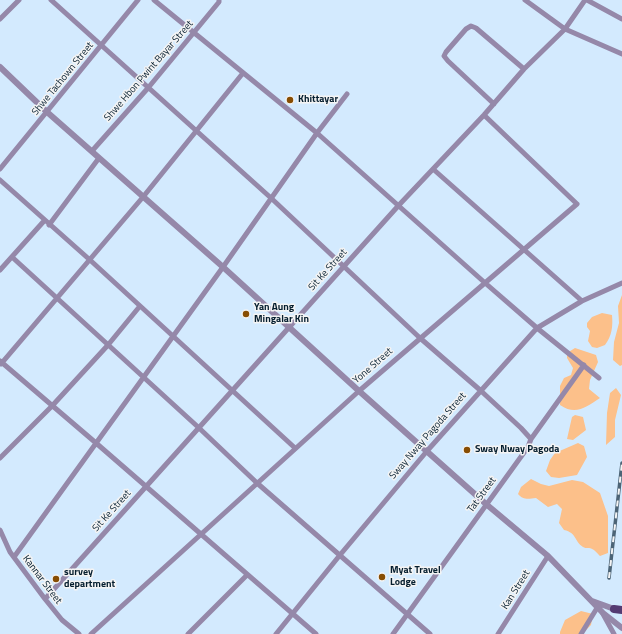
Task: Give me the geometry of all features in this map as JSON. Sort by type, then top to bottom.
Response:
[{"type":"street","points":[[0,20],[19,0]]},
{"type":"street","points":[[51,0],[271,198],[420,338],[480,390],[531,439]]},
{"type":"street","name":"Shwe Tachown Street","points":[[0,169],[102,46],[138,0]]},
{"type":"street","points":[[154,0],[317,133],[484,282],[537,328],[599,378]]},
{"type":"street","points":[[525,0],[565,29],[622,54]]},
{"type":"street","points":[[586,0],[622,19]]},
{"type":"street","name":"Sit Ke Street","points":[[45,599],[399,205],[484,115],[524,69],[565,29],[586,0]]},
{"type":"street","name":"Shwe Hbon Pwint Bayar Street","points":[[92,151],[148,88],[219,1]]},
{"type":"street","points":[[494,104],[448,62],[444,56],[446,52],[471,26],[476,28],[524,69]]},
{"type":"street","points":[[0,67],[47,112],[223,267],[359,391],[486,504],[548,556],[603,613],[622,628]]},
{"type":"street","points":[[243,73],[197,132],[143,197],[1,363],[146,486],[246,575],[316,634]]},
{"type":"street","points":[[14,557],[173,337],[317,133],[347,94]]},
{"type":"street","name":"Yone Street","points":[[91,634],[359,391],[484,282],[577,204],[484,115]]},
{"type":"street","points":[[49,225],[99,158]]},
{"type":"street","points":[[433,169],[582,301]]},
{"type":"street","points":[[0,180],[44,221],[90,260],[295,448]]},
{"type":"street","points":[[0,270],[44,221]]},
{"type":"street","points":[[12,257],[144,377],[257,483],[430,634]]},
{"type":"street","name":"Sway Nway Pagoda Street","points":[[276,634],[340,554],[427,451],[537,328],[582,301],[622,283]]},
{"type":"street","points":[[0,458],[52,406],[108,345],[140,306]]},
{"type":"street","name":"Tat Street","points":[[393,634],[528,447],[531,439],[584,365]]},
{"type":"street","name":"Kannar Street","points":[[0,530],[10,552],[45,599],[62,620],[80,634]]},
{"type":"street","name":"Kan Street","points":[[498,634],[548,556]]},
{"type":"street","points":[[188,634],[246,575]]},
{"type":"street","points":[[590,600],[619,610]]},
{"type":"street","points":[[581,634],[598,608]]},
{"type":"street","points":[[603,613],[614,634]]},
{"type":"shaded area","points":[[622,295],[622,365],[620,366],[613,360],[614,342],[619,323],[618,306]]},
{"type":"shaded area","points":[[602,313],[612,315],[611,334],[605,345],[597,348],[592,347],[588,341],[590,331],[587,327],[587,323],[592,317]]},
{"type":"shaded area","points":[[575,348],[596,355],[598,362],[590,380],[589,389],[600,398],[581,409],[571,410],[560,405],[560,386],[564,378],[571,375],[573,368],[567,358],[567,353]]},
{"type":"shaded area","points":[[616,388],[621,395],[615,420],[615,437],[606,445],[607,413],[610,393]]},
{"type":"shaded area","points":[[575,415],[583,417],[586,430],[573,440],[567,439],[572,417]]},
{"type":"shaded area","points":[[578,443],[584,446],[587,457],[577,475],[559,478],[551,477],[546,471],[550,460],[555,453]]},
{"type":"shaded area","points":[[531,479],[549,486],[572,480],[583,482],[600,493],[608,516],[608,553],[600,556],[591,548],[585,548],[580,545],[571,533],[564,530],[559,523],[562,509],[557,504],[548,507],[536,498],[526,499],[520,496],[518,494],[521,487]]},
{"type":"shaded area","points":[[581,611],[593,614],[591,625],[582,634],[560,634],[565,620]]},
{"type":"railway","points":[[609,578],[622,463]]},
{"type":"place","name":"Khittayar","points":[[290,100]]},
{"type":"place","name":"Yan Aung Mingalar Kin","points":[[246,314]]},
{"type":"place","name":"Sway Nway Pagoda","points":[[467,450]]},
{"type":"place","name":"Myat Travel Lodge","points":[[382,577]]},
{"type":"place","name":"survey department","points":[[56,579]]}]
